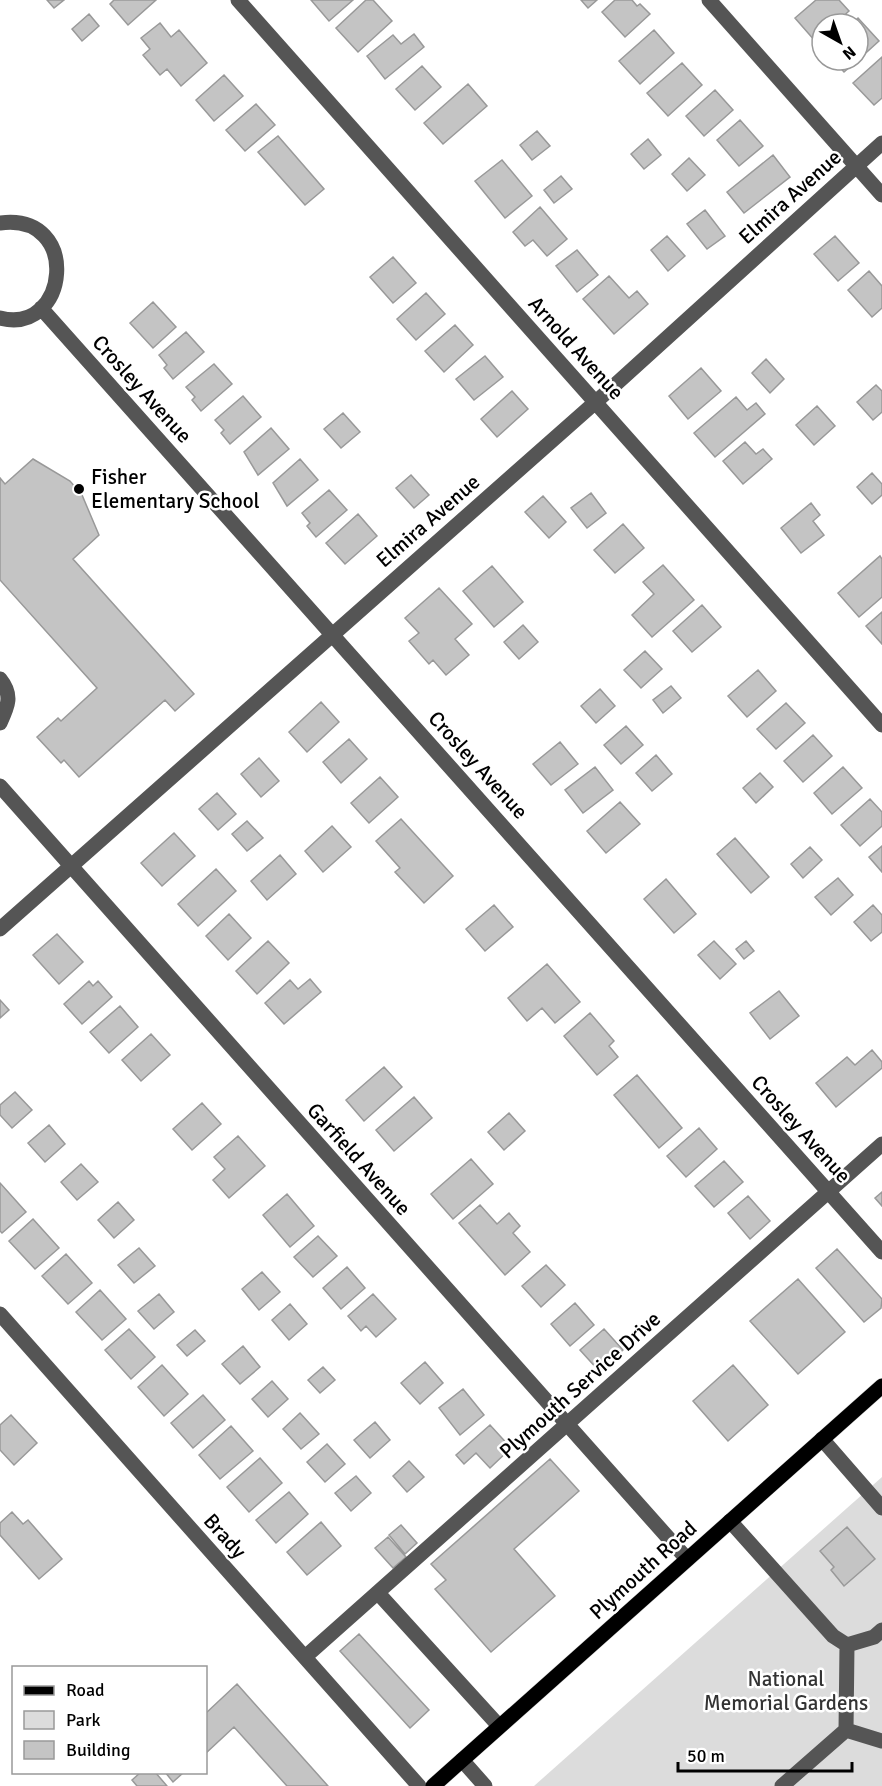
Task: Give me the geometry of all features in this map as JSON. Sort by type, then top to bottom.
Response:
[{"type":"main road","name":"Plymouth Road","points":[[433,1786],[882,1386]]},
{"type":"street","name":"Arnold Avenue","points":[[238,0],[882,725]]},
{"type":"street","points":[[709,0],[882,195]]},
{"type":"street","name":"Elmira Avenue","points":[[0,929],[332,633],[596,402],[882,143]]},
{"type":"street","points":[[0,223],[11,222],[27,225],[42,234],[52,247],[58,262],[58,279],[52,295],[41,308],[22,318],[0,318]]},
{"type":"street","name":"Crosley Avenue","points":[[41,308],[882,1252]]},
{"type":"street","points":[[0,679],[9,692],[9,704],[0,723]]},
{"type":"street","name":"Garfield Avenue","points":[[0,786],[687,1559]]},
{"type":"street","name":"Plymouth Service Drive","points":[[305,1657],[882,1144]]},
{"type":"street","name":"Brady","points":[[0,1314],[419,1786]]},
{"type":"street","points":[[822,1439],[882,1507]]},
{"type":"street","points":[[730,1521],[833,1636],[847,1645]]},
{"type":"street","points":[[378,1593],[499,1726]]},
{"type":"street","points":[[847,1645],[874,1636],[882,1630]]},
{"type":"street","points":[[782,1786],[846,1731],[847,1645]]},
{"type":"street","points":[[846,1731],[882,1741]]},
{"type":"street","points":[[462,1760],[485,1786]]},
{"type":"green space","name":"National Memorial Gardens","points":[[882,1477],[882,1786],[534,1786]]},
{"type":"building","points":[[47,0],[64,0],[54,8]]},
{"type":"building","points":[[114,0],[156,0],[128,25],[110,4]]},
{"type":"building","points":[[311,0],[353,0],[329,21]]},
{"type":"building","points":[[366,0],[373,0],[392,21],[358,52],[336,28]]},
{"type":"building","points":[[581,0],[597,0],[588,8]]},
{"type":"building","points":[[615,0],[632,0],[650,14],[625,37],[602,12]]},
{"type":"building","points":[[816,0],[839,0],[849,11],[810,12],[810,35],[795,18]]},
{"type":"building","points":[[89,14],[99,26],[82,41],[72,29]]},
{"type":"building","points":[[160,23],[171,37],[179,30],[207,63],[181,86],[167,69],[160,75],[143,55],[150,49],[141,38]]},
{"type":"building","points":[[654,30],[674,53],[640,84],[619,61]]},
{"type":"building","points":[[870,31],[879,41],[870,49]]},
{"type":"building","points":[[414,34],[424,47],[385,79],[367,56],[393,35],[401,44]]},
{"type":"building","points":[[882,57],[882,98],[874,105],[853,83],[865,72],[870,72],[870,68]]},
{"type":"building","points":[[682,63],[702,85],[668,116],[647,93]]},
{"type":"building","points":[[422,66],[441,87],[415,110],[396,89]]},
{"type":"building","points":[[224,75],[243,96],[214,121],[196,100]]},
{"type":"building","points":[[468,84],[487,106],[443,144],[424,123]]},
{"type":"building","points":[[715,90],[733,110],[704,136],[686,116]]},
{"type":"building","points":[[256,104],[275,125],[245,151],[226,130]]},
{"type":"building","points":[[740,120],[763,146],[739,166],[717,140]]},
{"type":"building","points":[[537,131],[550,146],[532,160],[520,145]]},
{"type":"building","points":[[278,136],[324,189],[305,205],[258,152]]},
{"type":"building","points":[[648,139],[661,155],[644,169],[631,154]]},
{"type":"building","points":[[773,155],[790,177],[744,213],[727,192]]},
{"type":"building","points":[[689,158],[705,175],[687,191],[672,174]]},
{"type":"building","points":[[502,160],[532,196],[505,218],[475,181]]},
{"type":"building","points":[[561,176],[572,189],[554,203],[544,190]]},
{"type":"building","points":[[540,207],[567,239],[547,256],[533,240],[525,246],[513,232]]},
{"type":"building","points":[[705,210],[725,236],[707,249],[687,224]]},
{"type":"building","points":[[667,236],[685,256],[668,271],[651,250]]},
{"type":"building","points":[[835,236],[859,263],[838,281],[814,254]]},
{"type":"building","points":[[577,250],[598,275],[577,292],[556,266]]},
{"type":"building","points":[[393,257],[416,283],[393,303],[370,277]]},
{"type":"building","points":[[869,271],[882,286],[882,308],[872,317],[848,290]]},
{"type":"building","points":[[609,276],[629,298],[637,291],[648,304],[614,334],[583,299]]},
{"type":"building","points":[[426,293],[445,314],[416,340],[397,319]]},
{"type":"building","points":[[153,302],[176,327],[153,348],[130,323]]},
{"type":"building","points":[[455,325],[473,345],[444,372],[425,351]]},
{"type":"building","points":[[186,332],[204,352],[173,379],[164,368],[167,365],[159,355]]},
{"type":"building","points":[[485,356],[503,377],[474,400],[456,379]]},
{"type":"building","points":[[766,359],[784,379],[770,393],[752,373]]},
{"type":"building","points":[[214,364],[232,384],[201,411],[192,400],[195,397],[186,387]]},
{"type":"building","points":[[701,368],[721,391],[688,419],[669,396]]},
{"type":"building","points":[[876,385],[882,391],[882,412],[873,420],[857,402]]},
{"type":"building","points":[[512,391],[528,409],[497,437],[481,419]]},
{"type":"building","points":[[243,396],[261,417],[230,444],[221,433],[224,430],[215,420]]},
{"type":"building","points":[[736,397],[747,410],[756,403],[765,414],[715,457],[694,433]]},
{"type":"building","points":[[817,406],[835,426],[814,445],[796,425]]},
{"type":"building","points":[[343,413],[360,432],[341,448],[324,429]]},
{"type":"building","points":[[271,428],[289,449],[258,475],[244,452]]},
{"type":"building","points":[[745,442],[756,454],[763,449],[772,459],[743,484],[723,461]]},
{"type":"building","points":[[33,459],[70,481],[82,495],[99,535],[73,559],[194,694],[175,711],[165,700],[79,777],[64,760],[61,763],[37,737],[58,718],[61,721],[97,688],[0,580],[0,478],[5,484]]},
{"type":"building","points":[[300,459],[318,480],[287,506],[273,483]]},
{"type":"building","points":[[872,473],[882,484],[882,495],[872,504],[857,487]]},
{"type":"building","points":[[411,475],[429,495],[414,508],[396,488]]},
{"type":"building","points":[[329,490],[347,510],[316,537],[307,526],[310,523],[302,513]]},
{"type":"building","points":[[591,493],[606,513],[587,528],[571,508]]},
{"type":"building","points":[[543,496],[566,522],[549,538],[525,512]]},
{"type":"building","points":[[811,503],[820,515],[813,521],[824,535],[801,553],[781,528]]},
{"type":"building","points":[[358,514],[377,536],[345,564],[326,543]]},
{"type":"building","points":[[623,524],[644,548],[615,573],[594,550]]},
{"type":"building","points":[[880,556],[882,559],[882,597],[859,617],[838,593]]},
{"type":"building","points":[[663,565],[694,600],[652,637],[632,615],[654,594],[643,582]]},
{"type":"building","points":[[492,566],[523,602],[494,627],[463,591]]},
{"type":"building","points":[[439,588],[472,624],[455,639],[469,655],[446,675],[433,660],[429,664],[409,641],[419,633],[405,618]]},
{"type":"building","points":[[702,605],[721,627],[692,652],[673,631]]},
{"type":"building","points":[[882,612],[882,644],[866,626]]},
{"type":"building","points":[[523,625],[538,642],[519,659],[504,642]]},
{"type":"building","points":[[645,651],[662,669],[641,688],[624,670]]},
{"type":"building","points":[[758,670],[776,691],[747,717],[728,696]]},
{"type":"building","points":[[671,686],[681,698],[663,713],[653,700]]},
{"type":"building","points":[[600,689],[615,706],[596,723],[581,706]]},
{"type":"building","points":[[321,702],[339,722],[307,752],[289,732]]},
{"type":"building","points":[[786,703],[805,723],[776,749],[757,729]]},
{"type":"building","points":[[626,726],[643,745],[621,764],[604,745]]},
{"type":"building","points":[[813,735],[832,756],[803,782],[784,761]]},
{"type":"building","points":[[349,739],[367,759],[341,783],[323,762]]},
{"type":"building","points":[[560,742],[578,764],[551,785],[533,764]]},
{"type":"building","points":[[656,755],[672,774],[652,791],[636,773]]},
{"type":"building","points":[[259,758],[279,781],[261,797],[241,774]]},
{"type":"building","points":[[595,767],[613,790],[583,813],[565,790]]},
{"type":"building","points":[[843,767],[862,788],[832,814],[814,793]]},
{"type":"building","points":[[760,773],[773,787],[756,803],[743,788]]},
{"type":"building","points":[[380,777],[398,797],[369,823],[351,803]]},
{"type":"building","points":[[217,793],[236,814],[218,830],[199,809]]},
{"type":"building","points":[[870,799],[882,812],[882,826],[860,846],[841,825]]},
{"type":"building","points":[[620,802],[640,824],[606,853],[587,831]]},
{"type":"building","points":[[401,819],[453,876],[424,903],[395,872],[400,868],[376,841]]},
{"type":"building","points":[[247,821],[263,838],[247,851],[232,834]]},
{"type":"building","points":[[332,826],[351,847],[323,872],[305,851]]},
{"type":"building","points":[[174,833],[195,856],[162,886],[141,863]]},
{"type":"building","points":[[735,838],[769,877],[751,893],[717,854]]},
{"type":"building","points":[[882,846],[882,872],[869,857]]},
{"type":"building","points":[[810,847],[822,860],[803,878],[791,864]]},
{"type":"building","points":[[280,855],[296,874],[267,900],[251,881]]},
{"type":"building","points":[[216,869],[236,891],[198,926],[178,904]]},
{"type":"building","points":[[838,878],[853,895],[831,915],[815,897]]},
{"type":"building","points":[[666,879],[696,914],[674,933],[644,899]]},
{"type":"building","points":[[494,905],[513,927],[485,951],[466,929]]},
{"type":"building","points":[[873,905],[882,915],[882,932],[871,941],[854,922]]},
{"type":"building","points":[[229,914],[251,938],[228,960],[206,936]]},
{"type":"building","points":[[57,934],[83,962],[59,984],[33,955]]},
{"type":"building","points":[[268,941],[289,963],[257,994],[236,971]]},
{"type":"building","points":[[714,941],[736,964],[720,979],[698,955]]},
{"type":"building","points":[[746,941],[754,951],[744,959],[736,949]]},
{"type":"building","points":[[547,964],[580,1002],[555,1023],[542,1008],[527,1021],[508,998]]},
{"type":"building","points":[[310,979],[321,992],[284,1024],[265,1003],[290,980],[298,989]]},
{"type":"building","points":[[89,981],[93,986],[98,981],[112,997],[82,1024],[64,1004]]},
{"type":"building","points":[[779,991],[799,1016],[770,1039],[750,1013]]},
{"type":"building","points":[[0,1000],[9,1010],[0,1018]]},
{"type":"building","points":[[120,1006],[138,1027],[109,1053],[90,1032]]},
{"type":"building","points":[[590,1013],[614,1041],[609,1046],[618,1057],[597,1075],[564,1036]]},
{"type":"building","points":[[151,1034],[170,1055],[141,1081],[122,1060]]},
{"type":"building","points":[[872,1050],[882,1062],[882,1068],[836,1107],[816,1083],[847,1057],[855,1065]]},
{"type":"building","points":[[384,1067],[402,1087],[364,1121],[346,1100]]},
{"type":"building","points":[[637,1075],[682,1128],[659,1148],[614,1095]]},
{"type":"building","points":[[15,1092],[32,1110],[12,1128],[0,1115],[0,1105]]},
{"type":"building","points":[[414,1097],[432,1118],[394,1151],[376,1130]]},
{"type":"building","points":[[202,1103],[221,1124],[192,1150],[173,1129]]},
{"type":"building","points":[[509,1113],[525,1131],[504,1150],[488,1132]]},
{"type":"building","points":[[49,1125],[65,1144],[45,1162],[28,1143]]},
{"type":"building","points":[[699,1128],[717,1149],[686,1177],[667,1156]]},
{"type":"building","points":[[238,1136],[265,1166],[229,1198],[213,1180],[225,1169],[214,1157]]},
{"type":"building","points":[[471,1159],[493,1184],[453,1219],[431,1194]]},
{"type":"building","points":[[724,1161],[743,1182],[714,1207],[695,1186]]},
{"type":"building","points":[[81,1164],[98,1182],[77,1200],[61,1182]]},
{"type":"building","points":[[0,1183],[26,1212],[2,1233],[0,1231]]},
{"type":"building","points":[[882,1192],[882,1206],[875,1198]]},
{"type":"building","points":[[287,1194],[314,1226],[290,1247],[263,1215]]},
{"type":"building","points":[[748,1196],[770,1221],[750,1239],[728,1213]]},
{"type":"building","points":[[118,1202],[134,1220],[114,1238],[98,1220]]},
{"type":"building","points":[[480,1205],[497,1224],[509,1213],[520,1226],[513,1233],[530,1252],[505,1275],[459,1223]]},
{"type":"building","points":[[33,1219],[59,1248],[35,1269],[9,1241]]},
{"type":"building","points":[[318,1236],[337,1256],[313,1277],[294,1257]]},
{"type":"building","points":[[139,1248],[155,1266],[134,1283],[118,1265]]},
{"type":"building","points":[[837,1249],[882,1299],[881,1308],[864,1322],[816,1268]]},
{"type":"building","points":[[66,1254],[92,1283],[68,1304],[42,1276]]},
{"type":"building","points":[[546,1265],[565,1285],[541,1307],[522,1286]]},
{"type":"building","points":[[347,1267],[365,1288],[341,1309],[323,1288]]},
{"type":"building","points":[[262,1272],[280,1292],[259,1310],[242,1289]]},
{"type":"building","points":[[798,1279],[845,1332],[798,1374],[750,1321]]},
{"type":"building","points":[[100,1290],[126,1319],[102,1340],[76,1312]]},
{"type":"building","points":[[159,1294],[174,1312],[154,1329],[138,1311]]},
{"type":"building","points":[[373,1294],[396,1319],[376,1337],[366,1326],[361,1331],[348,1316]]},
{"type":"building","points":[[575,1303],[594,1325],[570,1346],[551,1324]]},
{"type":"building","points":[[290,1304],[307,1324],[289,1340],[272,1320]]},
{"type":"building","points":[[129,1329],[155,1357],[131,1379],[105,1350]]},
{"type":"building","points":[[604,1329],[623,1350],[599,1371],[580,1350]]},
{"type":"building","points":[[195,1330],[205,1341],[187,1356],[177,1345]]},
{"type":"building","points":[[243,1346],[260,1367],[240,1384],[222,1364]]},
{"type":"building","points":[[425,1362],[443,1383],[420,1404],[401,1383]]},
{"type":"building","points":[[162,1365],[188,1394],[164,1416],[138,1387]]},
{"type":"building","points":[[733,1365],[768,1405],[728,1441],[693,1401]]},
{"type":"building","points":[[323,1367],[335,1380],[320,1393],[308,1380]]},
{"type":"building","points":[[272,1381],[288,1399],[268,1417],[252,1399]]},
{"type":"building","points":[[463,1389],[484,1415],[460,1435],[439,1408]]},
{"type":"building","points":[[203,1395],[225,1420],[193,1448],[171,1423]]},
{"type":"building","points":[[300,1413],[319,1434],[301,1449],[283,1429]]},
{"type":"building","points":[[11,1415],[37,1443],[14,1465],[0,1450],[0,1425]]},
{"type":"building","points":[[375,1422],[390,1440],[370,1458],[354,1440]]},
{"type":"building","points":[[490,1425],[511,1448],[490,1468],[476,1453],[464,1464],[456,1455]]},
{"type":"building","points":[[231,1426],[253,1451],[220,1479],[199,1455]]},
{"type":"building","points":[[327,1444],[345,1464],[325,1482],[307,1462]]},
{"type":"building","points":[[260,1458],[282,1483],[249,1512],[227,1487]]},
{"type":"building","points":[[550,1459],[579,1491],[514,1549],[555,1596],[491,1652],[435,1589],[446,1580],[431,1564]]},
{"type":"building","points":[[409,1461],[424,1477],[407,1492],[393,1476]]},
{"type":"building","points":[[356,1476],[371,1493],[351,1511],[335,1493]]},
{"type":"building","points":[[289,1492],[308,1514],[276,1543],[256,1520]]},
{"type":"building","points":[[12,1512],[23,1524],[28,1520],[62,1559],[39,1579],[0,1535],[0,1523]]},
{"type":"building","points":[[321,1522],[341,1546],[307,1575],[287,1552]]},
{"type":"building","points":[[401,1525],[417,1543],[405,1554],[389,1535]]},
{"type":"building","points":[[847,1527],[875,1559],[844,1586],[831,1570],[834,1567],[820,1551]]},
{"type":"building","points":[[388,1537],[406,1557],[393,1568],[375,1548]]},
{"type":"building","points":[[359,1634],[429,1710],[410,1728],[340,1651]]},
{"type":"building","points":[[237,1684],[328,1786],[287,1786],[234,1727],[207,1752],[207,1712]]},
{"type":"building","points":[[139,1774],[157,1774],[167,1786],[137,1786],[132,1780]]},
{"type":"building","points":[[167,1774],[182,1774],[173,1782]]},
{"type":"place","name":"Fisher Elementary School","points":[[79,489]]}]
